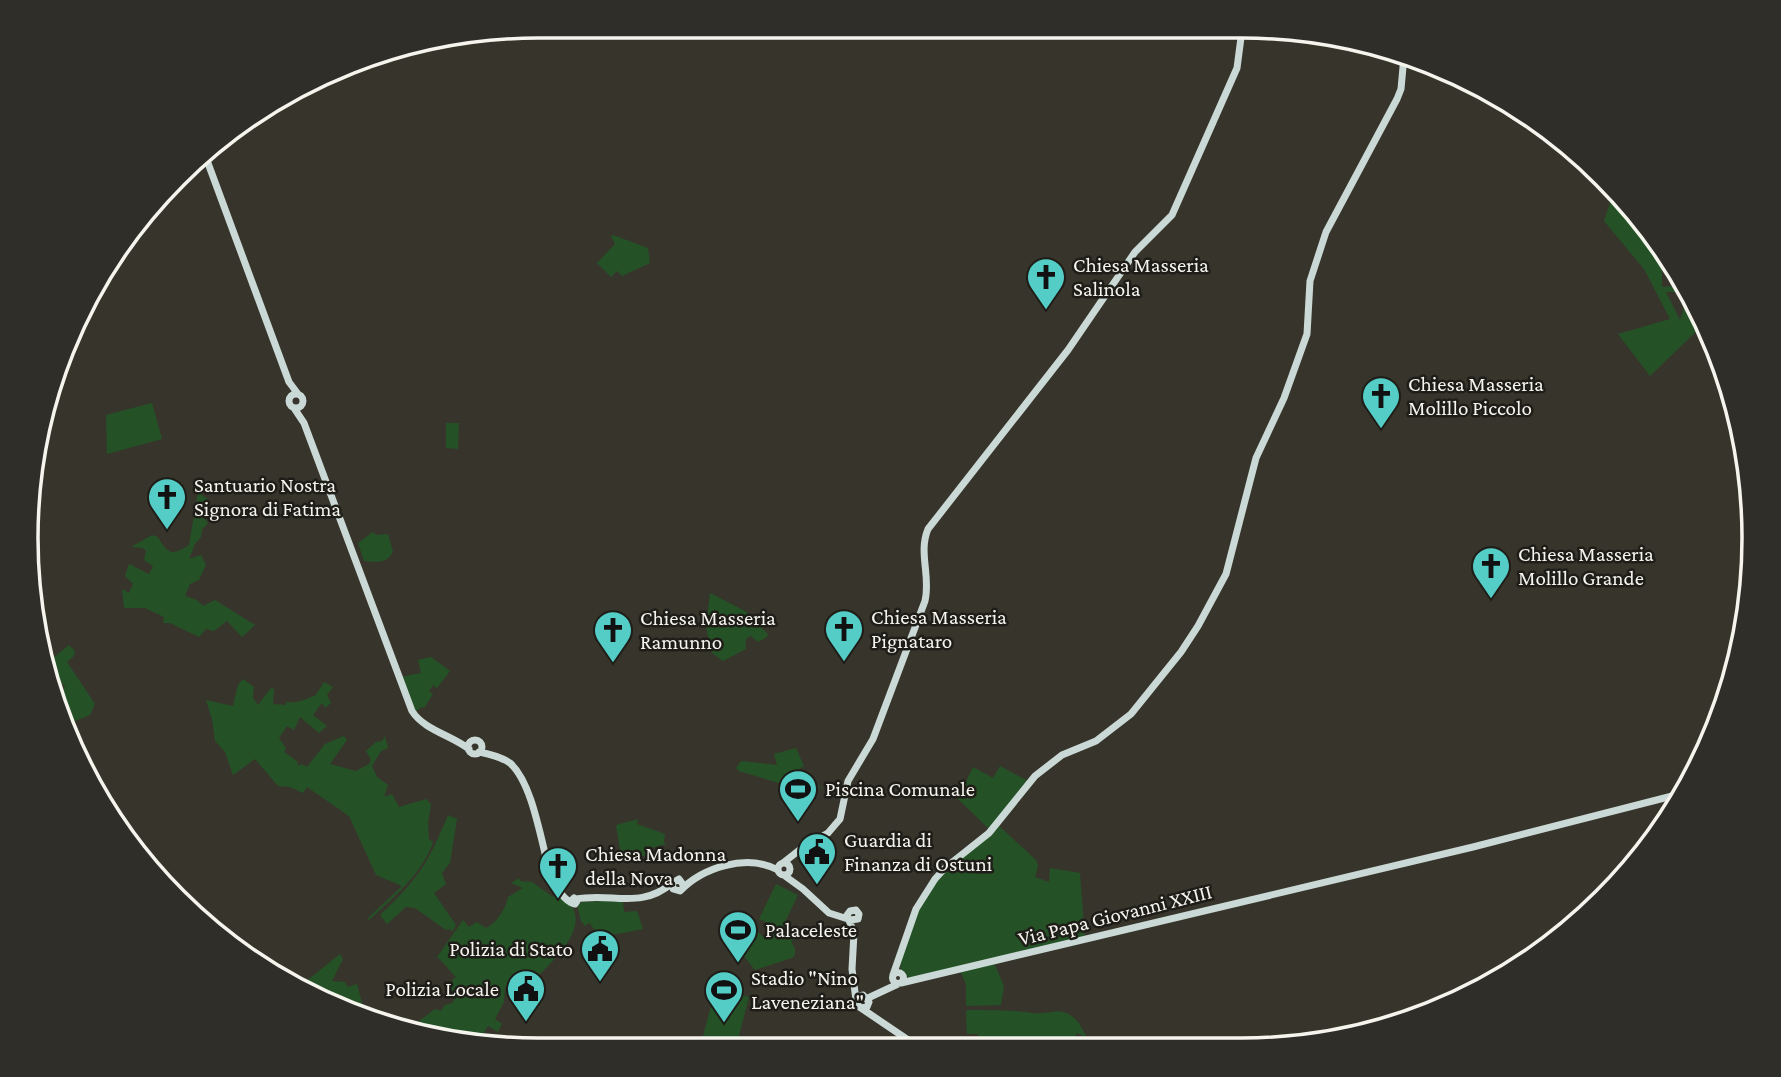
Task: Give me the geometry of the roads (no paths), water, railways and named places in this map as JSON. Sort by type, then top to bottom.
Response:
[{"type":"main road","points":[[784,869],[802,848],[836,826],[842,815],[848,781],[877,731],[925,601],[927,585],[923,549],[928,529],[1083,331],[1135,252],[1172,215],[1237,68],[1241,38]]},
{"type":"main road","points":[[863,1001],[898,978],[899,960],[916,909],[935,879],[989,833],[1035,776],[1062,755],[1096,741],[1131,714],[1181,652],[1212,602],[1226,574],[1259,449],[1279,411],[1307,334],[1310,281],[1322,243],[1341,200],[1397,99],[1401,89],[1403,65]]},
{"type":"main road","points":[[208,164],[289,382],[303,398],[304,423]]},
{"type":"main road","points":[[289,382],[290,404],[304,423],[412,711],[430,727],[469,746],[473,754],[481,750],[503,759],[519,774],[536,816],[550,872],[558,890],[573,901],[638,899],[678,885],[705,871],[730,865],[758,864],[784,869],[831,910],[851,917],[855,966],[863,1001],[870,1016],[906,1038]]},
{"type":"main road","points":[[289,398],[298,394]]},
{"type":"main road","points":[[294,408],[303,403]]},
{"type":"main road","name":"Via Papa Giovanni XXIII","points":[[898,978],[917,979],[1671,796]]},
{"type":"main road","points":[[863,1001],[876,1017],[907,1038]]},
{"type":"place","name":"Chiesa Masseria Salinola","points":[[1046,311]]},
{"type":"place","name":"Chiesa Masseria Molillo Piccolo","points":[[1381,430]]},
{"type":"place","name":"Santuario Nostra Signora di Fatima","points":[[167,531]]},
{"type":"place","name":"Chiesa Masseria Molillo Grande","points":[[1491,600]]},
{"type":"place","name":"Chiesa Masseria Pignataro","points":[[844,663]]},
{"type":"place","name":"Chiesa Masseria Ramunno","points":[[613,664]]},
{"type":"place","name":"Piscina Comunale","points":[[798,823]]},
{"type":"place","name":"Guardia di Finanza di Ostuni","points":[[817,886]]},
{"type":"place","name":"Chiesa Madonna della Nova","points":[[558,900]]},
{"type":"place","name":"Palaceleste","points":[[738,964]]},
{"type":"place","name":"Polizia di Stato","points":[[600,983]]},
{"type":"place","name":"Polizia Locale","points":[[526,1023]]},
{"type":"place","name":"Stadio \"Nino Laveneziana\"","points":[[724,1024]]}]
